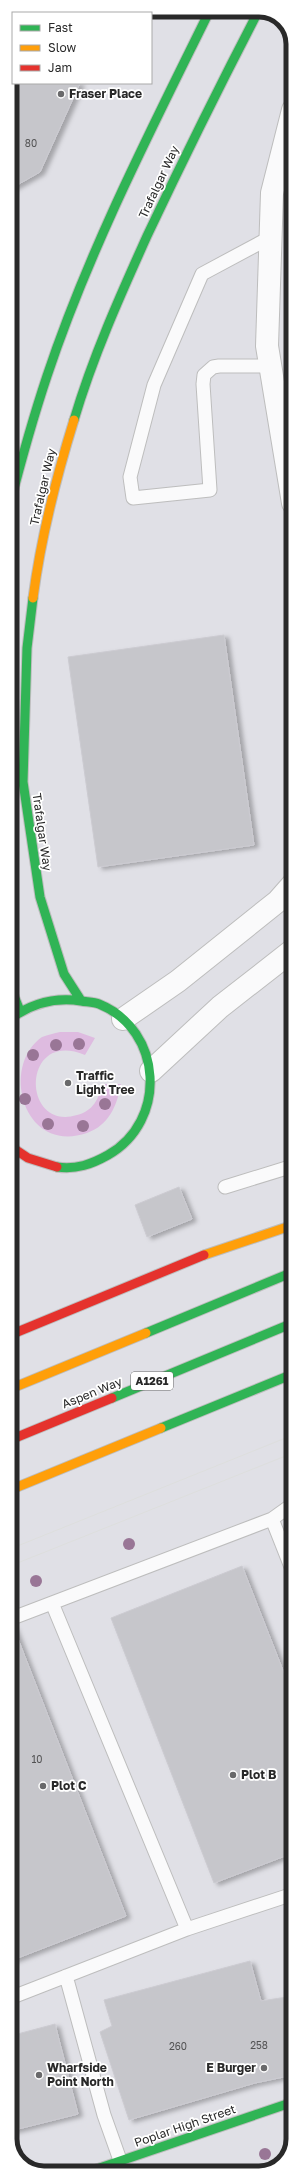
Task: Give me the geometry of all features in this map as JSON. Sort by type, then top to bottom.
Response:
[{"type":"main road","points":[[17,473],[23,447],[72,306],[138,156],[207,17]]},
{"type":"main road","name":"Trafalgar Way","points":[[80,999],[64,974],[40,897],[33,860],[23,782],[27,648],[37,567],[60,465],[87,377],[120,296],[190,144],[255,17]]},
{"type":"main road","points":[[17,1013],[49,1000],[80,999],[103,1006],[124,1019],[142,1042],[151,1070],[152,1092],[147,1112],[141,1125],[124,1147],[106,1159],[86,1166],[64,1168],[43,1165],[22,1156],[17,1152]]},
{"type":"main road","points":[[17,1004],[20,1011]]},
{"type":"main road","points":[[17,1332],[224,1247],[286,1227]]},
{"type":"main road","points":[[17,1386],[286,1275]]},
{"type":"main road","name":"Aspen Way","points":[[17,1437],[286,1326]]},
{"type":"main road","points":[[17,1487],[286,1377]]},
{"type":"main road","name":"Poplar High Street","points":[[104,2166],[286,2104]]},
{"type":"street","points":[[286,138],[272,193],[267,346],[286,449]]},
{"type":"street","points":[[124,1019],[178,981],[278,901],[286,892]]},
{"type":"street","points":[[151,1070],[220,1007],[286,955]]},
{"type":"lane","points":[[271,238],[202,274],[154,385],[130,477],[133,498],[210,490],[203,384],[204,375],[213,367],[219,366],[271,366]]},
{"type":"lane","points":[[225,1187],[286,1168]]},
{"type":"lane","points":[[17,1616],[272,1519],[286,1509]]},
{"type":"lane","points":[[272,1519],[286,1554]]},
{"type":"lane","points":[[52,1603],[187,1929]]},
{"type":"lane","points":[[17,1995],[187,1929],[286,1896]]},
{"type":"lane","points":[[66,1976],[104,2115],[120,2160]]},
{"type":"shaded area","points":[[60,1032],[78,1032],[95,1038],[85,1055],[64,1051],[49,1055],[40,1067],[36,1081],[38,1096],[46,1109],[59,1116],[77,1115],[83,1113],[94,1104],[99,1095],[102,1084],[121,1084],[117,1100],[111,1114],[95,1130],[87,1133],[65,1136],[47,1131],[34,1120],[25,1104],[21,1086],[22,1067],[29,1050],[42,1037]]},
{"type":"building","name":"Fraser Place","points":[[17,84],[80,84],[40,172],[17,185]]},
{"type":"building","points":[[224,635],[254,845],[98,867],[68,657]]},
{"type":"building","points":[[179,1187],[192,1219],[147,1237],[135,1205]]},
{"type":"building","name":"Plot B","points":[[242,1566],[286,1678],[286,1856],[214,1883],[111,1618]]},
{"type":"building","name":"Plot C","points":[[17,1636],[126,1916],[17,1958]]},
{"type":"building","points":[[250,1961],[261,2001],[286,1997],[286,2076],[255,2083],[129,2120],[100,2032],[112,2026],[104,2000]]},
{"type":"building","name":"Wharfside Point North","points":[[55,2024],[78,2114],[17,2129],[17,2034]]},
{"type":"tram line","points":[[17,1546],[286,1438]]},
{"type":"tram line","points":[[17,1563],[286,1456]]},
{"type":"traffic: fast","points":[[17,478],[47,376],[101,236],[207,17]]},
{"type":"traffic: fast","points":[[74,420],[98,349],[147,236],[255,17]]},
{"type":"traffic: fast","points":[[33,598],[27,648],[23,782],[40,897],[64,974],[80,999]]},
{"type":"traffic: fast","points":[[17,1014],[44,1002],[71,1000],[97,1003],[120,1017],[136,1034],[146,1054],[150,1076],[148,1099],[141,1121],[127,1140],[108,1155],[90,1164],[71,1168],[57,1167]]},
{"type":"traffic: fast","points":[[17,1004],[20,1011]]},
{"type":"traffic: fast","points":[[146,1333],[286,1275]]},
{"type":"traffic: fast","points":[[112,1398],[286,1326]]},
{"type":"traffic: fast","points":[[161,1428],[286,1377]]},
{"type":"traffic: fast","points":[[106,2166],[286,2104]]},
{"type":"traffic: slow","points":[[33,598],[40,553],[50,508],[74,420]]},
{"type":"traffic: slow","points":[[204,1255],[286,1227]]},
{"type":"traffic: slow","points":[[17,1386],[146,1333]]},
{"type":"traffic: slow","points":[[17,1487],[161,1428]]},
{"type":"traffic: jam","points":[[17,1151],[28,1158],[57,1167]]},
{"type":"traffic: jam","points":[[17,1332],[204,1255]]},
{"type":"traffic: jam","points":[[17,1437],[112,1398]]},
{"type":"place","name":"Fraser Place","points":[[61,94]]},
{"type":"place","name":"Traffic Light Tree","points":[[68,1083]]},
{"type":"place","name":"Plot B","points":[[233,1775]]},
{"type":"place","name":"Plot C","points":[[43,1786]]},
{"type":"place","name":"E Burger","points":[[264,2068]]},
{"type":"place","name":"Wharfside Point North","points":[[39,2075]]}]
